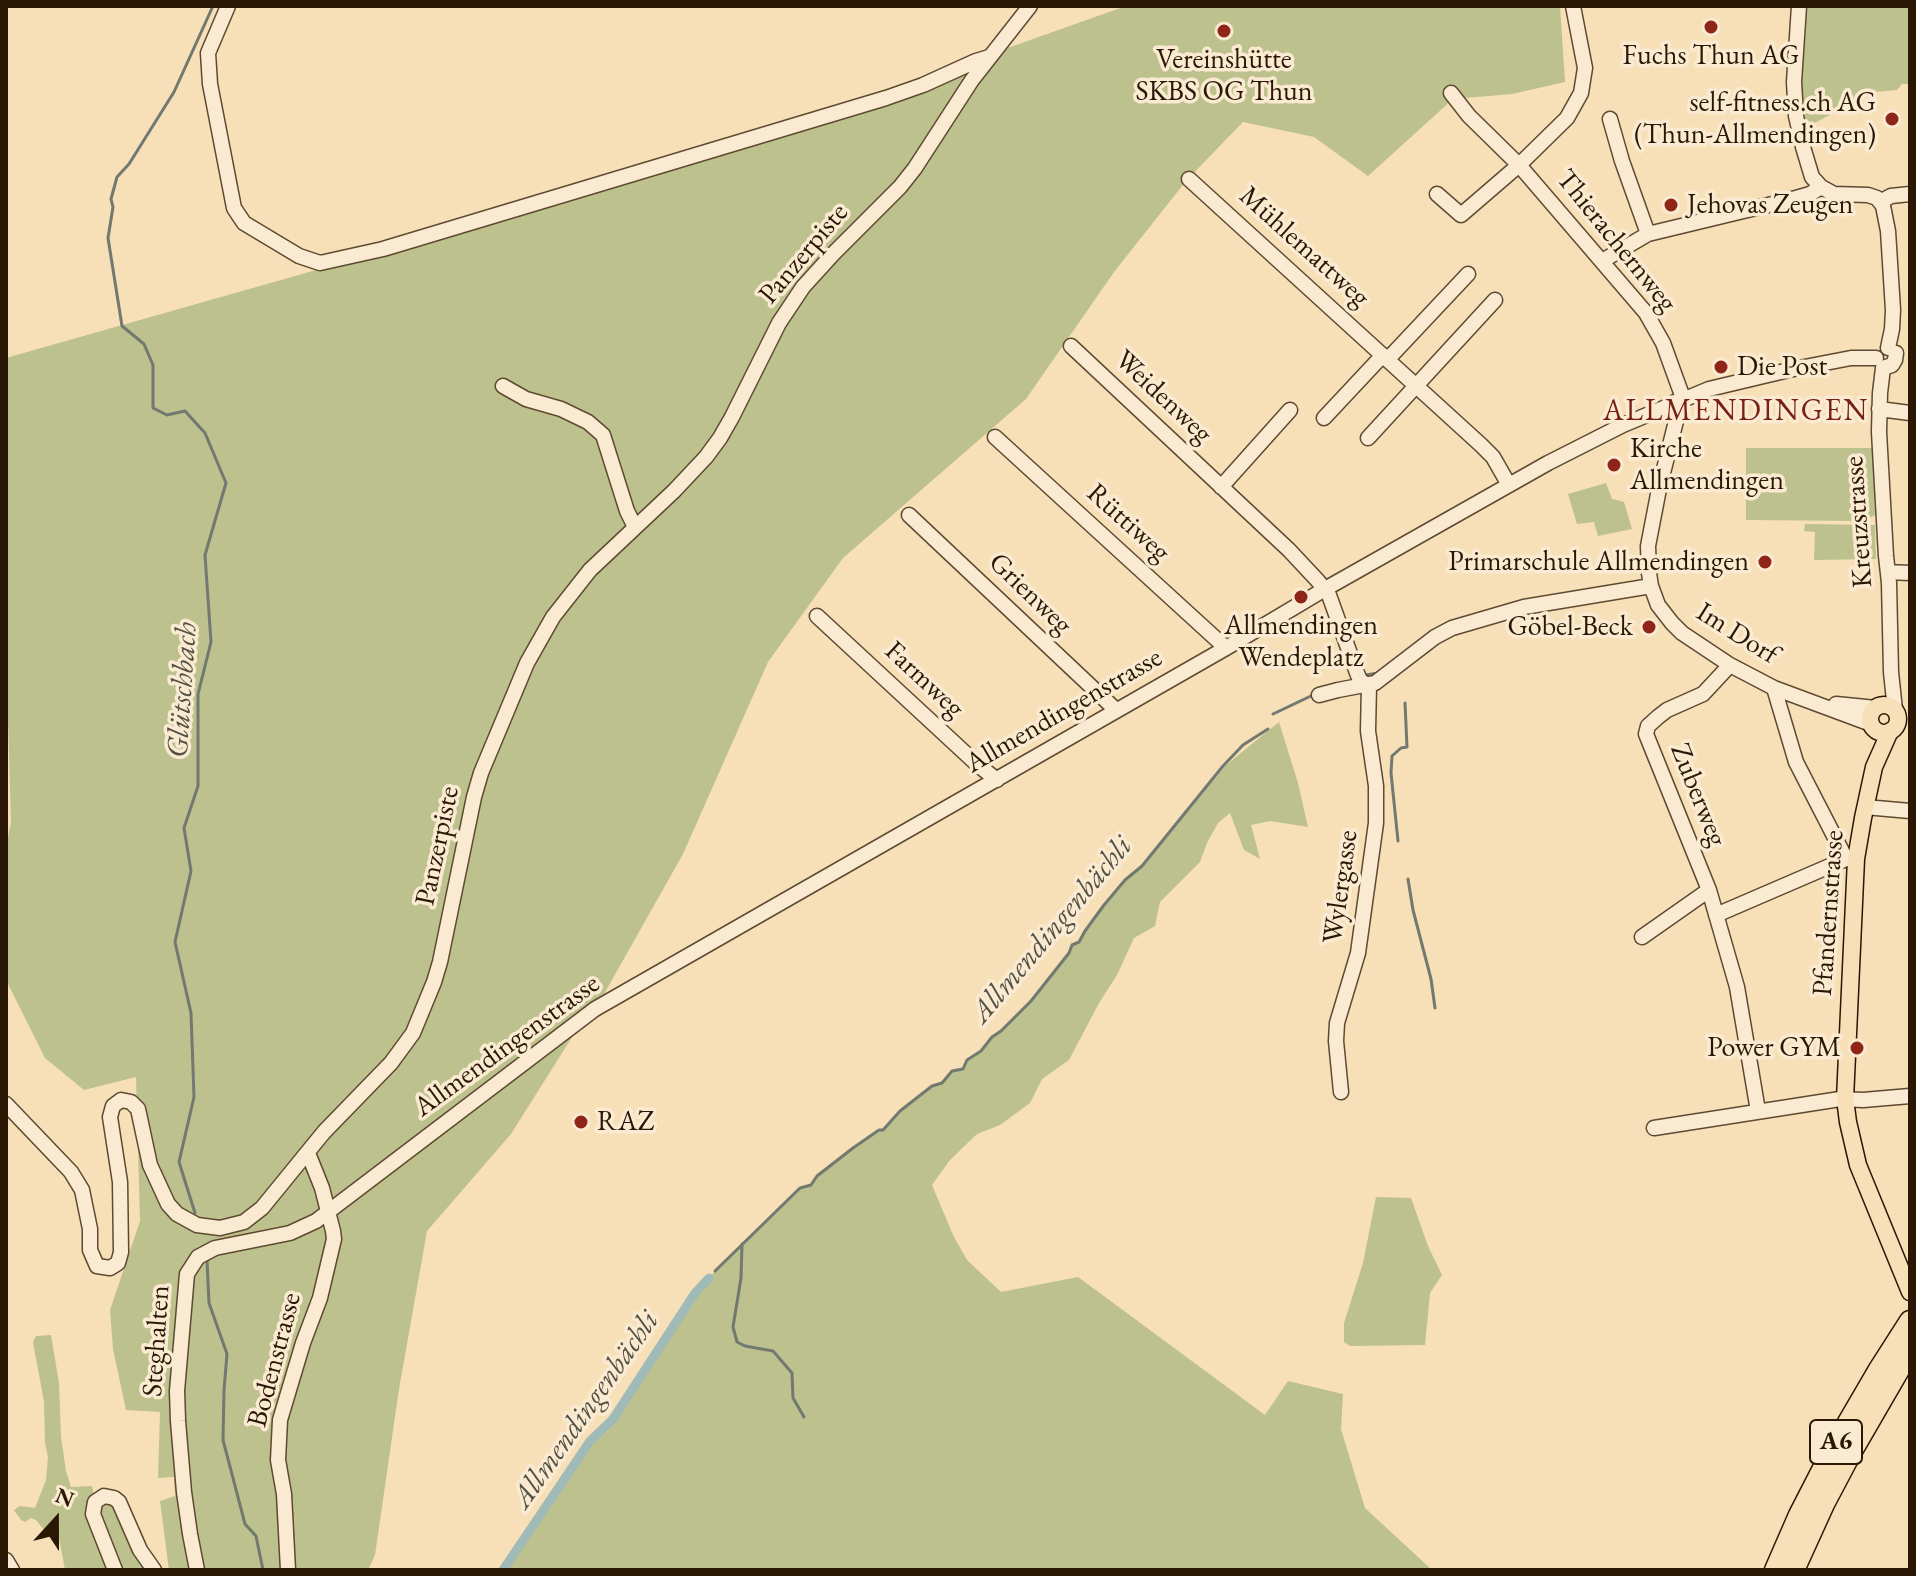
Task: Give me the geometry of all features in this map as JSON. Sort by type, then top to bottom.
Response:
[{"type":"highway","name":"A6","points":[[1775,1570],[1836,1443],[1910,1321]]},
{"type":"highway","name":"A6","points":[[1794,1570],[1847,1459],[1910,1351]]},
{"type":"main road","name":"Pfandernstrasse","points":[[1889,720],[1876,736],[1874,767],[1851,859],[1845,1099],[1858,1165],[1910,1292]]},
{"type":"street","points":[[228,6],[208,53],[210,84],[234,208],[244,223],[299,256],[320,263],[383,249],[886,98],[989,57]]},
{"type":"street","name":"Panzerpiste","points":[[6,1104],[71,1172],[82,1190],[90,1229],[90,1250],[97,1266],[110,1268],[118,1263],[121,1252],[120,1182],[110,1117],[113,1106],[121,1100],[131,1102],[138,1109],[150,1165],[168,1204],[177,1214],[197,1225],[220,1228],[244,1222],[262,1208],[324,1132],[391,1063],[413,1033],[440,962],[474,797],[489,751],[537,644],[590,570],[691,474],[713,447],[732,417],[779,323],[803,287],[900,187],[972,80],[1030,6]]},
{"type":"street","name":"Thierachernweg","points":[[1437,194],[1461,215],[1567,118],[1581,93],[1585,68],[1573,6]]},
{"type":"street","points":[[1799,6],[1794,70],[1795,105],[1812,177],[1821,187],[1834,194],[1868,195],[1880,202],[1885,211],[1892,332],[1898,351],[1892,365],[1879,363]]},
{"type":"street","points":[[1451,93],[1469,116],[1519,165]]},
{"type":"street","points":[[1610,119],[1648,234]]},
{"type":"street","name":"Thierachernweg","points":[[1519,165],[1653,324],[1663,343],[1679,400]]},
{"type":"street","name":"Mühlemattweg","points":[[1189,179],[1488,451],[1509,485]]},
{"type":"street","points":[[1602,261],[1648,234],[1810,194],[1821,187]]},
{"type":"street","points":[[1880,202],[1891,196],[1910,194]]},
{"type":"street","points":[[1324,418],[1468,274]]},
{"type":"street","points":[[1368,438],[1495,300]]},
{"type":"street","name":"Weidenweg","points":[[1071,346],[1299,560],[1325,589]]},
{"type":"street","name":"Allmendingenstrasse","points":[[328,1213],[586,1015],[1509,485],[1602,435],[1709,389],[1851,358],[1879,363]]},
{"type":"street","name":"Kreuzstrasse","points":[[1879,363],[1891,672],[1889,720]]},
{"type":"street","points":[[503,386],[526,399],[561,409],[588,422],[603,435],[635,527]]},
{"type":"street","name":"Im Dorf","points":[[1679,400],[1649,536],[1651,586],[1658,605],[1672,623],[1701,647],[1774,688],[1889,720]]},
{"type":"street","points":[[1879,409],[1910,413]]},
{"type":"street","name":"Weidenweg","points":[[1221,487],[1290,410]]},
{"type":"street","name":"Rüttiweg","points":[[995,437],[1226,648]]},
{"type":"street","name":"Grienweg","points":[[909,515],[1116,710]]},
{"type":"street","points":[[1888,572],[1910,573]]},
{"type":"street","points":[[1319,695],[1380,681],[1435,637],[1452,628],[1524,607],[1651,586]]},
{"type":"street","name":"Wylergasse","points":[[1325,589],[1357,673],[1368,685],[1368,731],[1376,786],[1376,823],[1358,953],[1337,1023],[1341,1092]]},
{"type":"street","name":"Farmweg","points":[[817,616],[997,780]]},
{"type":"street","name":"Zuberweg","points":[[1730,665],[1703,694],[1667,710],[1646,731],[1709,890],[1737,987],[1758,1111]]},
{"type":"street","points":[[1716,915],[1851,859],[1796,762],[1774,688]]},
{"type":"street","points":[[1865,807],[1910,811]]},
{"type":"street","name":"Zuberweg","points":[[1642,937],[1709,890]]},
{"type":"street","points":[[1654,1128],[1845,1099],[1910,1096]]},
{"type":"street","name":"Bodenstrasse","points":[[288,1570],[284,1494],[278,1460],[280,1420],[320,1298],[332,1250],[333,1231],[322,1188],[308,1153]]},
{"type":"street","name":"Steghalten","points":[[197,1570],[187,1515],[178,1421],[178,1375],[187,1274],[198,1257],[215,1248],[290,1233],[328,1213]]},
{"type":"street","points":[[115,1570],[93,1514],[95,1502],[104,1496],[119,1502],[140,1550],[154,1570]]},
{"type":"street","points":[[6,1560],[12,1570]]},
{"type":"green space","points":[[1126,6],[1560,6],[1565,82],[1512,94],[1453,99],[1368,176],[1314,137],[1243,122],[1186,181],[1114,272],[1026,399],[843,558],[768,662],[683,854],[599,1003],[579,1026],[511,1134],[427,1231],[399,1389],[375,1555],[368,1570],[169,1570],[160,1501],[175,1496],[174,1477],[158,1478],[160,1412],[126,1410],[113,1349],[110,1310],[140,1221],[136,1077],[84,1090],[45,1058],[6,976],[6,847],[11,822],[6,655],[6,358],[644,177]]},
{"type":"green space","points":[[1803,6],[1910,6],[1908,84],[1902,84],[1897,90],[1874,92],[1803,129],[1798,59]]},
{"type":"green space","points":[[1746,448],[1873,448],[1875,515],[1863,521],[1746,520]]},
{"type":"green space","points":[[1606,483],[1612,499],[1624,502],[1632,529],[1598,536],[1594,522],[1577,524],[1568,494]]},
{"type":"green space","points":[[1805,524],[1875,525],[1876,559],[1814,560],[1815,532],[1804,531]]},
{"type":"green space","points":[[1279,722],[1308,827],[1270,821],[1251,825],[1260,859],[1244,850],[1230,813],[1218,823],[1200,862],[1160,902],[1155,926],[1134,938],[1069,1060],[1042,1079],[1030,1103],[1000,1125],[977,1134],[950,1160],[932,1185],[967,1260],[1001,1292],[1078,1277],[1265,1415],[1288,1381],[1343,1394],[1341,1429],[1365,1508],[1432,1570],[503,1570],[590,1441],[613,1419],[695,1293],[800,1188],[811,1185],[817,1176],[853,1148],[883,1130],[900,1111],[932,1086],[942,1083],[952,1071],[963,1069],[967,1060],[981,1051],[1031,1001],[1072,945],[1079,942],[1104,905],[1125,880],[1142,866],[1226,765]]},
{"type":"green space","points":[[1376,1197],[1411,1198],[1442,1275],[1430,1293],[1425,1345],[1350,1346],[1344,1342],[1344,1323],[1363,1263]]},
{"type":"green space","points":[[51,1335],[59,1383],[66,1471],[71,1487],[92,1486],[112,1570],[65,1570],[59,1538],[49,1536],[36,1520],[21,1520],[14,1510],[20,1506],[35,1508],[46,1480],[48,1457],[44,1402],[33,1342],[36,1336]]},
{"type":"green space","points":[[111,1502],[149,1570],[119,1570],[98,1508]]},
{"type":"waterway","name":"Glütschbach","points":[[195,1213],[179,1162],[194,1097],[191,1013],[175,942],[191,871],[184,828],[198,786],[198,694],[211,642],[205,555],[226,483],[205,433],[185,411],[167,415],[153,408],[153,365],[144,344],[122,326],[108,238],[113,207],[111,199],[117,177],[129,164],[174,92],[213,6]]},
{"type":"waterway","points":[[1365,675],[1379,673]]},
{"type":"waterway","name":"Allmendingenbächli","points":[[1273,714],[1313,695]]},
{"type":"waterway","points":[[1398,841],[1391,773],[1392,756],[1407,747],[1405,703]]},
{"type":"waterway","name":"Allmendingenbächli","points":[[715,1271],[800,1188],[811,1185],[817,1176],[853,1148],[883,1130],[900,1111],[932,1086],[942,1083],[952,1071],[963,1069],[967,1060],[981,1051],[1031,1001],[1072,945],[1079,942],[1104,905],[1125,880],[1142,866],[1223,766],[1243,745],[1268,729]]},
{"type":"waterway","points":[[1408,879],[1435,1008]]},
{"type":"waterway","points":[[742,1244],[741,1278],[733,1327],[737,1342],[773,1351],[792,1373],[793,1398],[804,1417]]},
{"type":"waterway","name":"Glütschbach","points":[[207,1260],[209,1303],[227,1354],[223,1440],[245,1524],[256,1536],[263,1570]]},
{"type":"waterway","name":"Allmendingenbächli","points":[[503,1570],[590,1441],[613,1419],[695,1293],[709,1278]]},
{"type":"place","name":"Fuchs Thun AG","points":[[1711,27]]},
{"type":"place","name":"Vereinshütte SKBS OG Thun","points":[[1224,31]]},
{"type":"place","name":"self-fitness.ch AG (Thun-Allmendingen)","points":[[1892,119]]},
{"type":"place","name":"Jehovas Zeugen","points":[[1671,205]]},
{"type":"place","name":"Die Post","points":[[1721,367]]},
{"type":"place","name":"Kirche Allmendingen","points":[[1614,465]]},
{"type":"place","name":"Primarschule Allmendingen","points":[[1765,562]]},
{"type":"place","name":"Allmendingen Wendeplatz","points":[[1301,597]]},
{"type":"place","name":"Göbel-Beck","points":[[1649,627]]},
{"type":"place","name":"Power GYM","points":[[1857,1048]]},
{"type":"place","name":"RAZ","points":[[581,1122]]},
{"type":"district","name":"ALLMENDINGEN","points":[[1736,412]]}]
